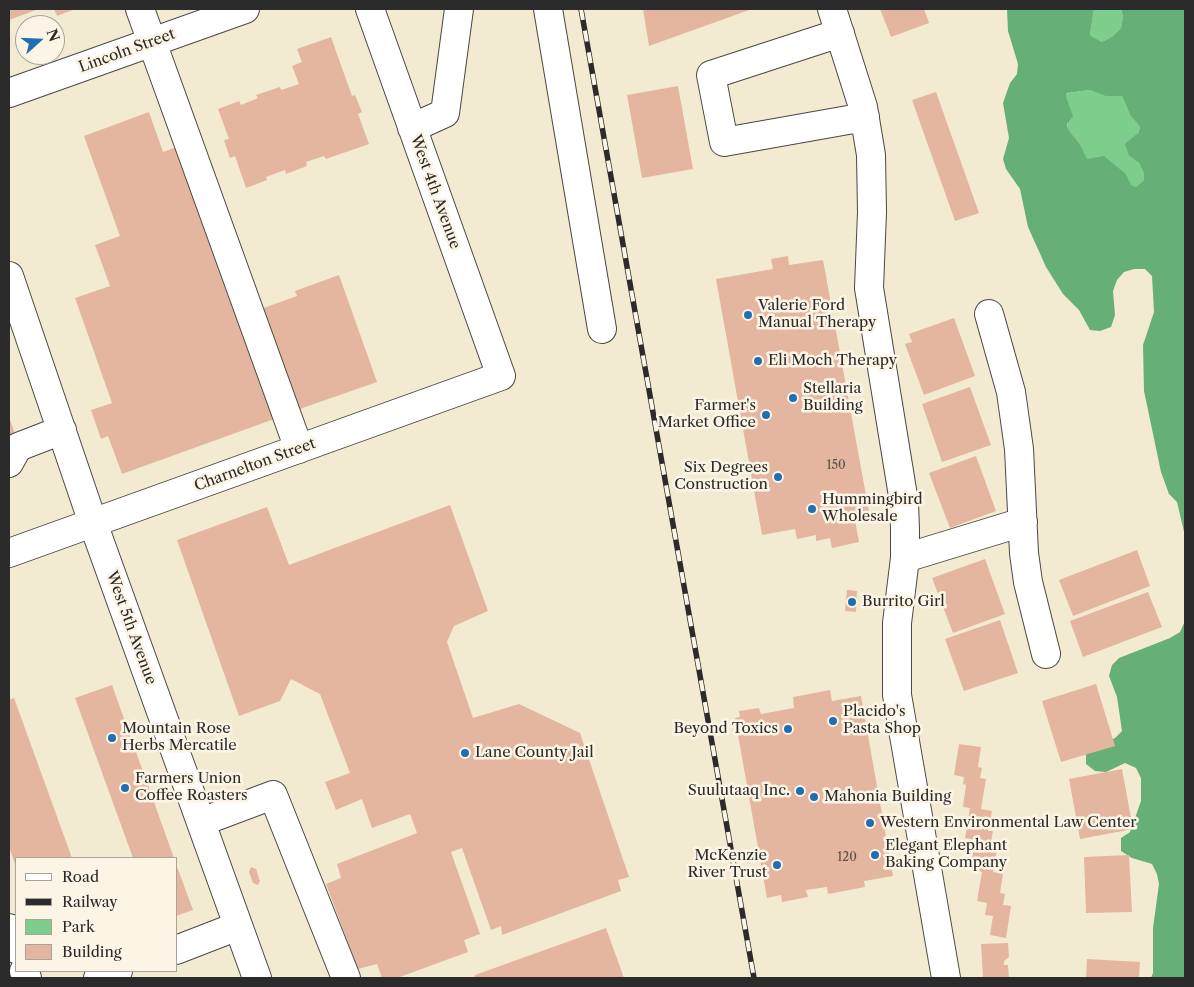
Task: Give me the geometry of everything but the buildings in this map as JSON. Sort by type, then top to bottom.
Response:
[{"type":"street","points":[[140,9],[299,449]]},
{"type":"street","name":"Lincoln Street","points":[[9,93],[245,9]]},
{"type":"street","name":"West 4th Avenue","points":[[370,9],[501,376]]},
{"type":"street","points":[[412,128],[445,113],[459,9]]},
{"type":"street","points":[[548,9],[602,329]]},
{"type":"street","points":[[865,117],[724,142],[710,75],[836,21],[865,117],[871,155],[872,212],[869,288],[904,502],[905,558],[897,623],[897,695],[946,978]]},
{"type":"street","name":"West 5th Avenue","points":[[9,276],[17,323],[62,430],[256,978]]},
{"type":"street","points":[[990,314],[1011,392],[1020,449],[1028,582],[1046,654]]},
{"type":"street","name":"Charnelton Street","points":[[9,552],[501,376]]},
{"type":"street","points":[[9,463],[18,447],[62,430]]},
{"type":"street","points":[[905,558],[1023,522]]},
{"type":"street","points":[[201,822],[273,795],[346,978]]},
{"type":"street","points":[[178,949],[238,926]]},
{"type":"street","points":[[9,928],[15,946]]},
{"type":"street","points":[[98,978],[115,972]]},
{"type":"green space","points":[[1007,9],[1094,9],[1090,35],[1102,42],[1113,36],[1121,28],[1123,17],[1121,9],[1185,9],[1185,536],[1177,502],[1169,494],[1161,472],[1144,391],[1143,345],[1154,312],[1152,276],[1145,269],[1134,269],[1124,272],[1117,280],[1113,291],[1115,315],[1111,327],[1100,331],[1090,330],[1079,310],[1063,294],[1046,267],[1028,227],[1020,189],[1006,169],[1003,159],[1009,138],[1003,103],[1010,83],[1017,74],[1018,64],[1008,31]],"holes":[[[1090,90],[1106,96],[1122,96],[1130,115],[1140,127],[1138,133],[1125,144],[1129,156],[1139,163],[1144,174],[1144,180],[1136,187],[1131,185],[1126,174],[1104,156],[1087,159],[1080,144],[1068,129],[1067,124],[1073,116],[1066,97],[1067,93]]]},
{"type":"green space","points":[[1094,9],[1121,9],[1123,17],[1121,28],[1113,36],[1102,42],[1090,35]]},
{"type":"green space","points":[[1090,90],[1106,95],[1122,96],[1130,115],[1140,127],[1129,156],[1139,163],[1144,174],[1144,180],[1136,187],[1130,185],[1126,174],[1087,160],[1080,144],[1068,129],[1065,97],[1068,93]]},
{"type":"green space","points":[[1185,621],[1185,978],[1151,978],[1153,973],[1153,928],[1159,884],[1157,874],[1152,864],[1132,858],[1121,851],[1121,838],[1130,832],[1141,801],[1141,778],[1136,768],[1125,763],[1106,772],[1095,771],[1086,764],[1086,753],[1115,738],[1122,731],[1117,697],[1109,676],[1112,665],[1119,658],[1170,638],[1180,632]]},
{"type":"railway","points":[[581,9],[754,978]]},
{"type":"place","name":"Valerie Ford Manual Therapy","points":[[748,315]]},
{"type":"place","name":"Eli Moch Therapy","points":[[758,361]]},
{"type":"place","name":"Stellaria Building","points":[[793,398]]},
{"type":"place","name":"Farmer's Market Office","points":[[766,415]]},
{"type":"place","name":"Six Degrees Construction","points":[[778,477]]},
{"type":"place","name":"Hummingbird Wholesale","points":[[812,509]]},
{"type":"place","name":"Burrito Girl","points":[[852,602]]},
{"type":"place","name":"Placido's Pasta Shop","points":[[833,721]]},
{"type":"place","name":"Beyond Toxics","points":[[788,729]]},
{"type":"place","name":"Mountain Rose Herbs Mercatile","points":[[112,738]]},
{"type":"place","name":"Lane County Jail","points":[[465,753]]},
{"type":"place","name":"Farmers Union Coffee Roasters","points":[[125,788]]},
{"type":"place","name":"Suulutaaq Inc.","points":[[800,791]]},
{"type":"place","name":"Mahonia Building","points":[[814,797]]},
{"type":"place","name":"Western Environmental Law Center","points":[[870,823]]},
{"type":"place","name":"Elegant Elephant Baking Company","points":[[875,855]]},
{"type":"place","name":"McKenzie River Trust","points":[[777,865]]}]
